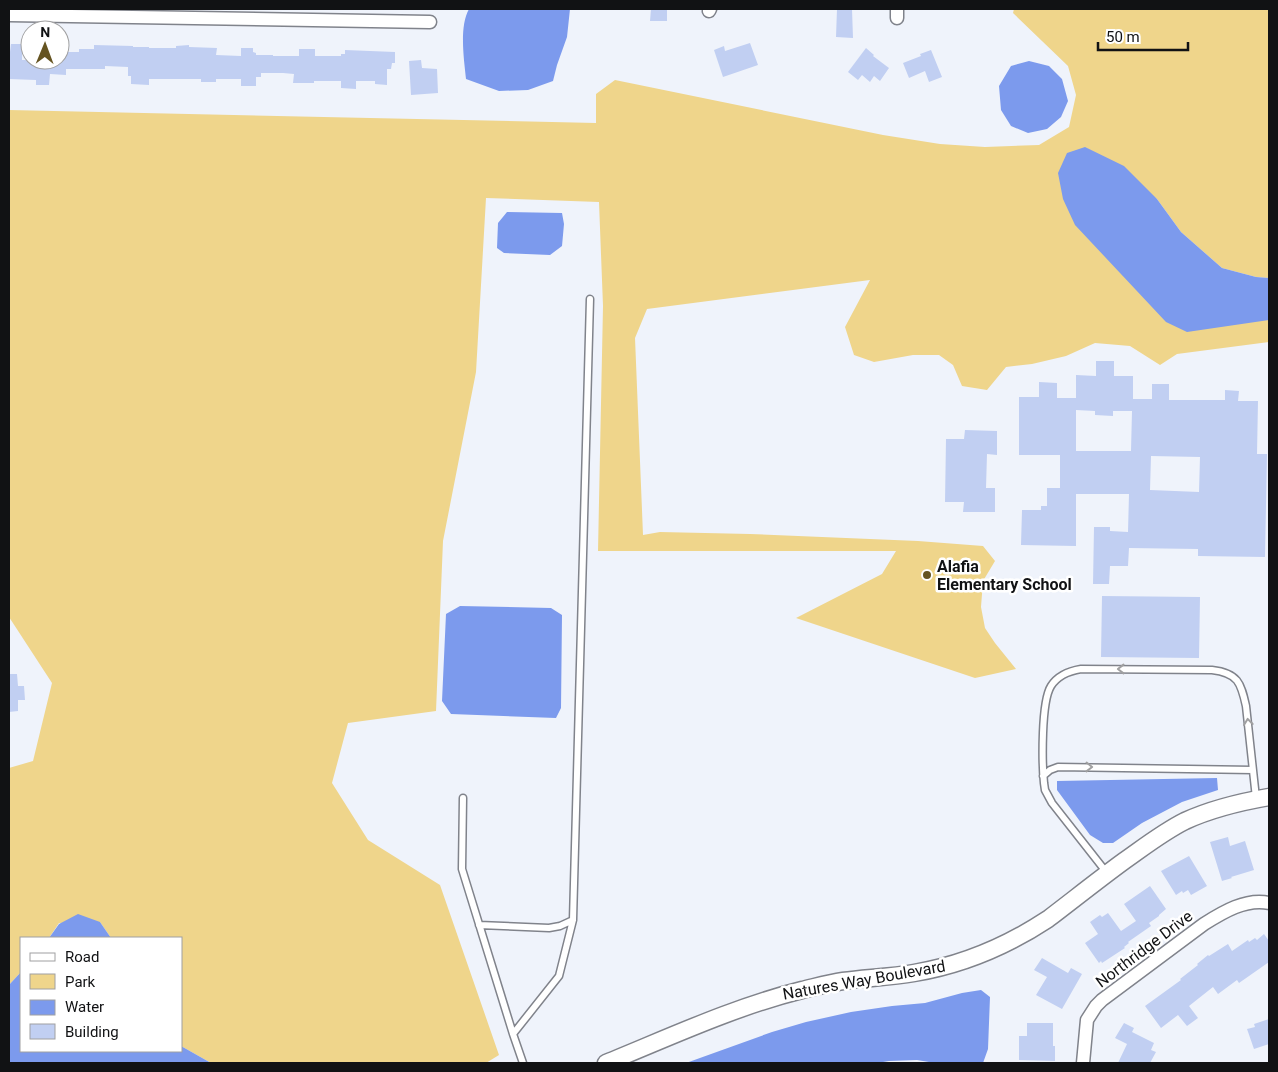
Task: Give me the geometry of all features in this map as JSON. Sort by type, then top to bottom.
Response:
[{"type":"street","points":[[9,16],[350,15],[430,22]]},
{"type":"street","name":"Natures Way Boulevard","points":[[606,1063],[734,1011],[774,997],[841,982],[913,973],[960,962],[980,955],[1034,928],[1154,839],[1184,822],[1215,810],[1263,798]]},
{"type":"street","name":"Northridge Drive","points":[[1083,1063],[1087,1020],[1102,1000],[1217,915],[1253,902],[1269,903]]},
{"type":"lane","points":[[512,1034],[559,976],[573,920],[590,299]]},
{"type":"lane","points":[[1108,874],[1052,803],[1045,790],[1043,776],[1046,696],[1054,681],[1070,670],[1212,670],[1230,675],[1240,684],[1243,692],[1253,770],[1263,798]]},
{"type":"lane","points":[[1043,776],[1058,766],[1253,770]]},
{"type":"lane","points":[[463,798],[462,869],[512,1034],[523,1063]]},
{"type":"lane","points":[[479,925],[549,928],[560,926],[573,920]]},
{"type":"green space","points":[[1014,9],[1269,9],[1269,278],[1256,277],[1222,268],[1181,232],[1157,199],[1085,147],[1269,319],[1269,342],[1177,354],[1160,365],[1130,346],[1095,343],[1066,356],[1032,364],[1006,367],[987,390],[962,386],[953,365],[939,355],[913,355],[874,362],[854,355],[845,327],[870,280],[647,309],[635,338],[643,535],[660,532],[750,534],[918,541],[983,546],[995,561],[983,581],[981,607],[985,628],[1016,669],[975,678],[796,618],[882,574],[896,551],[598,551],[603,306],[599,202],[486,198],[476,372],[443,541],[436,711],[348,723],[332,783],[368,840],[440,885],[499,1055],[486,1063],[211,1063],[182,1047],[182,937],[110,937],[100,922],[59,923],[50,937],[20,937],[20,973],[9,985],[9,768],[33,761],[52,683],[9,617],[9,110],[596,123],[596,94],[615,80],[883,135],[940,144],[985,147],[1039,145],[1069,127],[1076,95],[1068,66],[1013,13]]},
{"type":"water","points":[[469,9],[570,9],[567,37],[553,81],[528,90],[499,91],[466,79],[463,34]]},
{"type":"water","points":[[1029,61],[1049,66],[1062,79],[1068,101],[1061,117],[1047,129],[1028,133],[1011,126],[1001,110],[999,86],[1011,66]]},
{"type":"water","points":[[1085,147],[1124,166],[1157,199],[1181,232],[1222,268],[1256,277],[1269,278],[1269,320],[1187,332],[1166,322],[1075,225],[1063,199],[1058,173],[1067,153]]},
{"type":"water","points":[[507,212],[562,213],[564,224],[562,246],[550,255],[504,253],[497,248],[498,223]]},
{"type":"water","points":[[460,606],[551,608],[562,615],[561,708],[556,718],[451,714],[442,701],[446,614]]},
{"type":"water","points":[[1217,778],[1218,790],[1182,802],[1142,823],[1113,843],[1103,843],[1090,835],[1057,790],[1057,781]]},
{"type":"water","points":[[78,914],[100,922],[110,937],[50,937],[59,924]]},
{"type":"water","points":[[20,973],[20,1052],[182,1052],[182,1047],[211,1063],[9,1063],[9,985]]},
{"type":"water","points":[[981,990],[990,997],[988,1049],[983,1063],[935,1063],[917,1060],[877,1063],[686,1063],[772,1032],[806,1022],[851,1012],[925,1003]]},
{"type":"building","points":[[651,9],[667,9],[667,21],[650,21]]},
{"type":"building","points":[[837,9],[852,9],[853,38],[836,37]]},
{"type":"building","points":[[750,43],[758,65],[723,77],[714,50],[724,46],[725,51]]},
{"type":"building","points":[[11,44],[20,44],[20,70],[66,70],[66,75],[50,74],[49,85],[36,85],[36,80],[9,79]]},
{"type":"building","points":[[94,45],[176,48],[176,46],[189,45],[189,47],[217,48],[216,55],[241,56],[241,48],[253,48],[253,52],[256,55],[273,56],[299,56],[299,49],[315,49],[315,56],[341,56],[341,54],[345,54],[345,50],[395,52],[395,63],[392,63],[391,69],[387,69],[387,85],[375,84],[375,81],[356,81],[356,89],[341,88],[341,81],[293,83],[294,74],[283,73],[261,73],[261,77],[256,77],[256,86],[241,86],[241,79],[216,79],[216,82],[201,82],[201,79],[149,79],[149,85],[131,84],[131,76],[128,76],[128,67],[105,66],[105,69],[70,69],[70,52],[79,52],[79,49],[94,49]]},
{"type":"building","points":[[866,48],[889,68],[880,81],[874,76],[870,82],[862,75],[858,80],[848,72]]},
{"type":"building","points":[[931,50],[942,77],[929,82],[925,71],[909,78],[903,63]]},
{"type":"building","points":[[421,60],[422,68],[437,69],[438,93],[411,95],[409,61]]},
{"type":"building","points":[[1096,361],[1114,361],[1114,376],[1133,376],[1133,399],[1152,399],[1152,384],[1169,384],[1169,400],[1225,400],[1225,390],[1239,391],[1238,401],[1258,401],[1257,454],[1267,454],[1265,557],[1198,556],[1198,549],[1129,548],[1128,566],[1110,566],[1109,584],[1093,584],[1094,527],[1110,527],[1110,531],[1128,532],[1129,494],[1076,494],[1076,546],[1021,545],[1022,510],[1041,510],[1041,506],[1047,506],[1047,488],[1060,488],[1060,455],[1019,455],[1019,397],[1039,397],[1039,382],[1057,383],[1057,398],[1076,398],[1076,375],[1096,376]],"holes":[[[1076,410],[1095,411],[1095,415],[1113,416],[1113,411],[1132,411],[1131,451],[1076,451]],[[1151,456],[1200,457],[1199,492],[1150,490]]]},
{"type":"building","points":[[965,430],[997,431],[997,455],[987,454],[986,488],[995,488],[995,512],[963,512],[964,502],[945,502],[946,439],[964,439]]},
{"type":"building","points":[[1102,596],[1200,597],[1199,658],[1101,657]]},
{"type":"building","points":[[9,674],[17,674],[18,686],[24,686],[25,700],[18,700],[18,711],[9,712]]},
{"type":"building","points":[[1228,837],[1230,846],[1245,841],[1254,870],[1222,881],[1210,842]]},
{"type":"building","points":[[1189,856],[1207,886],[1191,895],[1188,890],[1176,895],[1161,871]]},
{"type":"building","points":[[1150,886],[1166,909],[1149,923],[1151,926],[1128,942],[1125,948],[1099,963],[1085,943],[1098,934],[1090,922],[1100,915],[1102,917],[1108,913],[1121,931],[1136,921],[1124,904]]},
{"type":"building","points":[[1264,934],[1269,941],[1269,962],[1239,983],[1237,980],[1218,994],[1213,987],[1189,1006],[1198,1018],[1187,1026],[1178,1015],[1161,1028],[1145,1006],[1181,980],[1208,955],[1228,944],[1232,951],[1248,940],[1249,942],[1255,938],[1257,940]]},
{"type":"building","points":[[1042,958],[1068,973],[1071,968],[1082,974],[1062,1009],[1036,995],[1047,977],[1034,970]]},
{"type":"building","points":[[1269,1019],[1269,1044],[1254,1049],[1247,1029],[1255,1027],[1254,1024]]},
{"type":"building","points":[[1027,1023],[1053,1023],[1055,1061],[1019,1060],[1019,1036],[1027,1036]]},
{"type":"building","points":[[1124,1023],[1134,1028],[1132,1032],[1154,1043],[1151,1050],[1156,1052],[1150,1063],[1118,1063],[1127,1044],[1115,1038]]},
{"type":"place","name":"Alafia Elementary School","points":[[927,575]]}]
